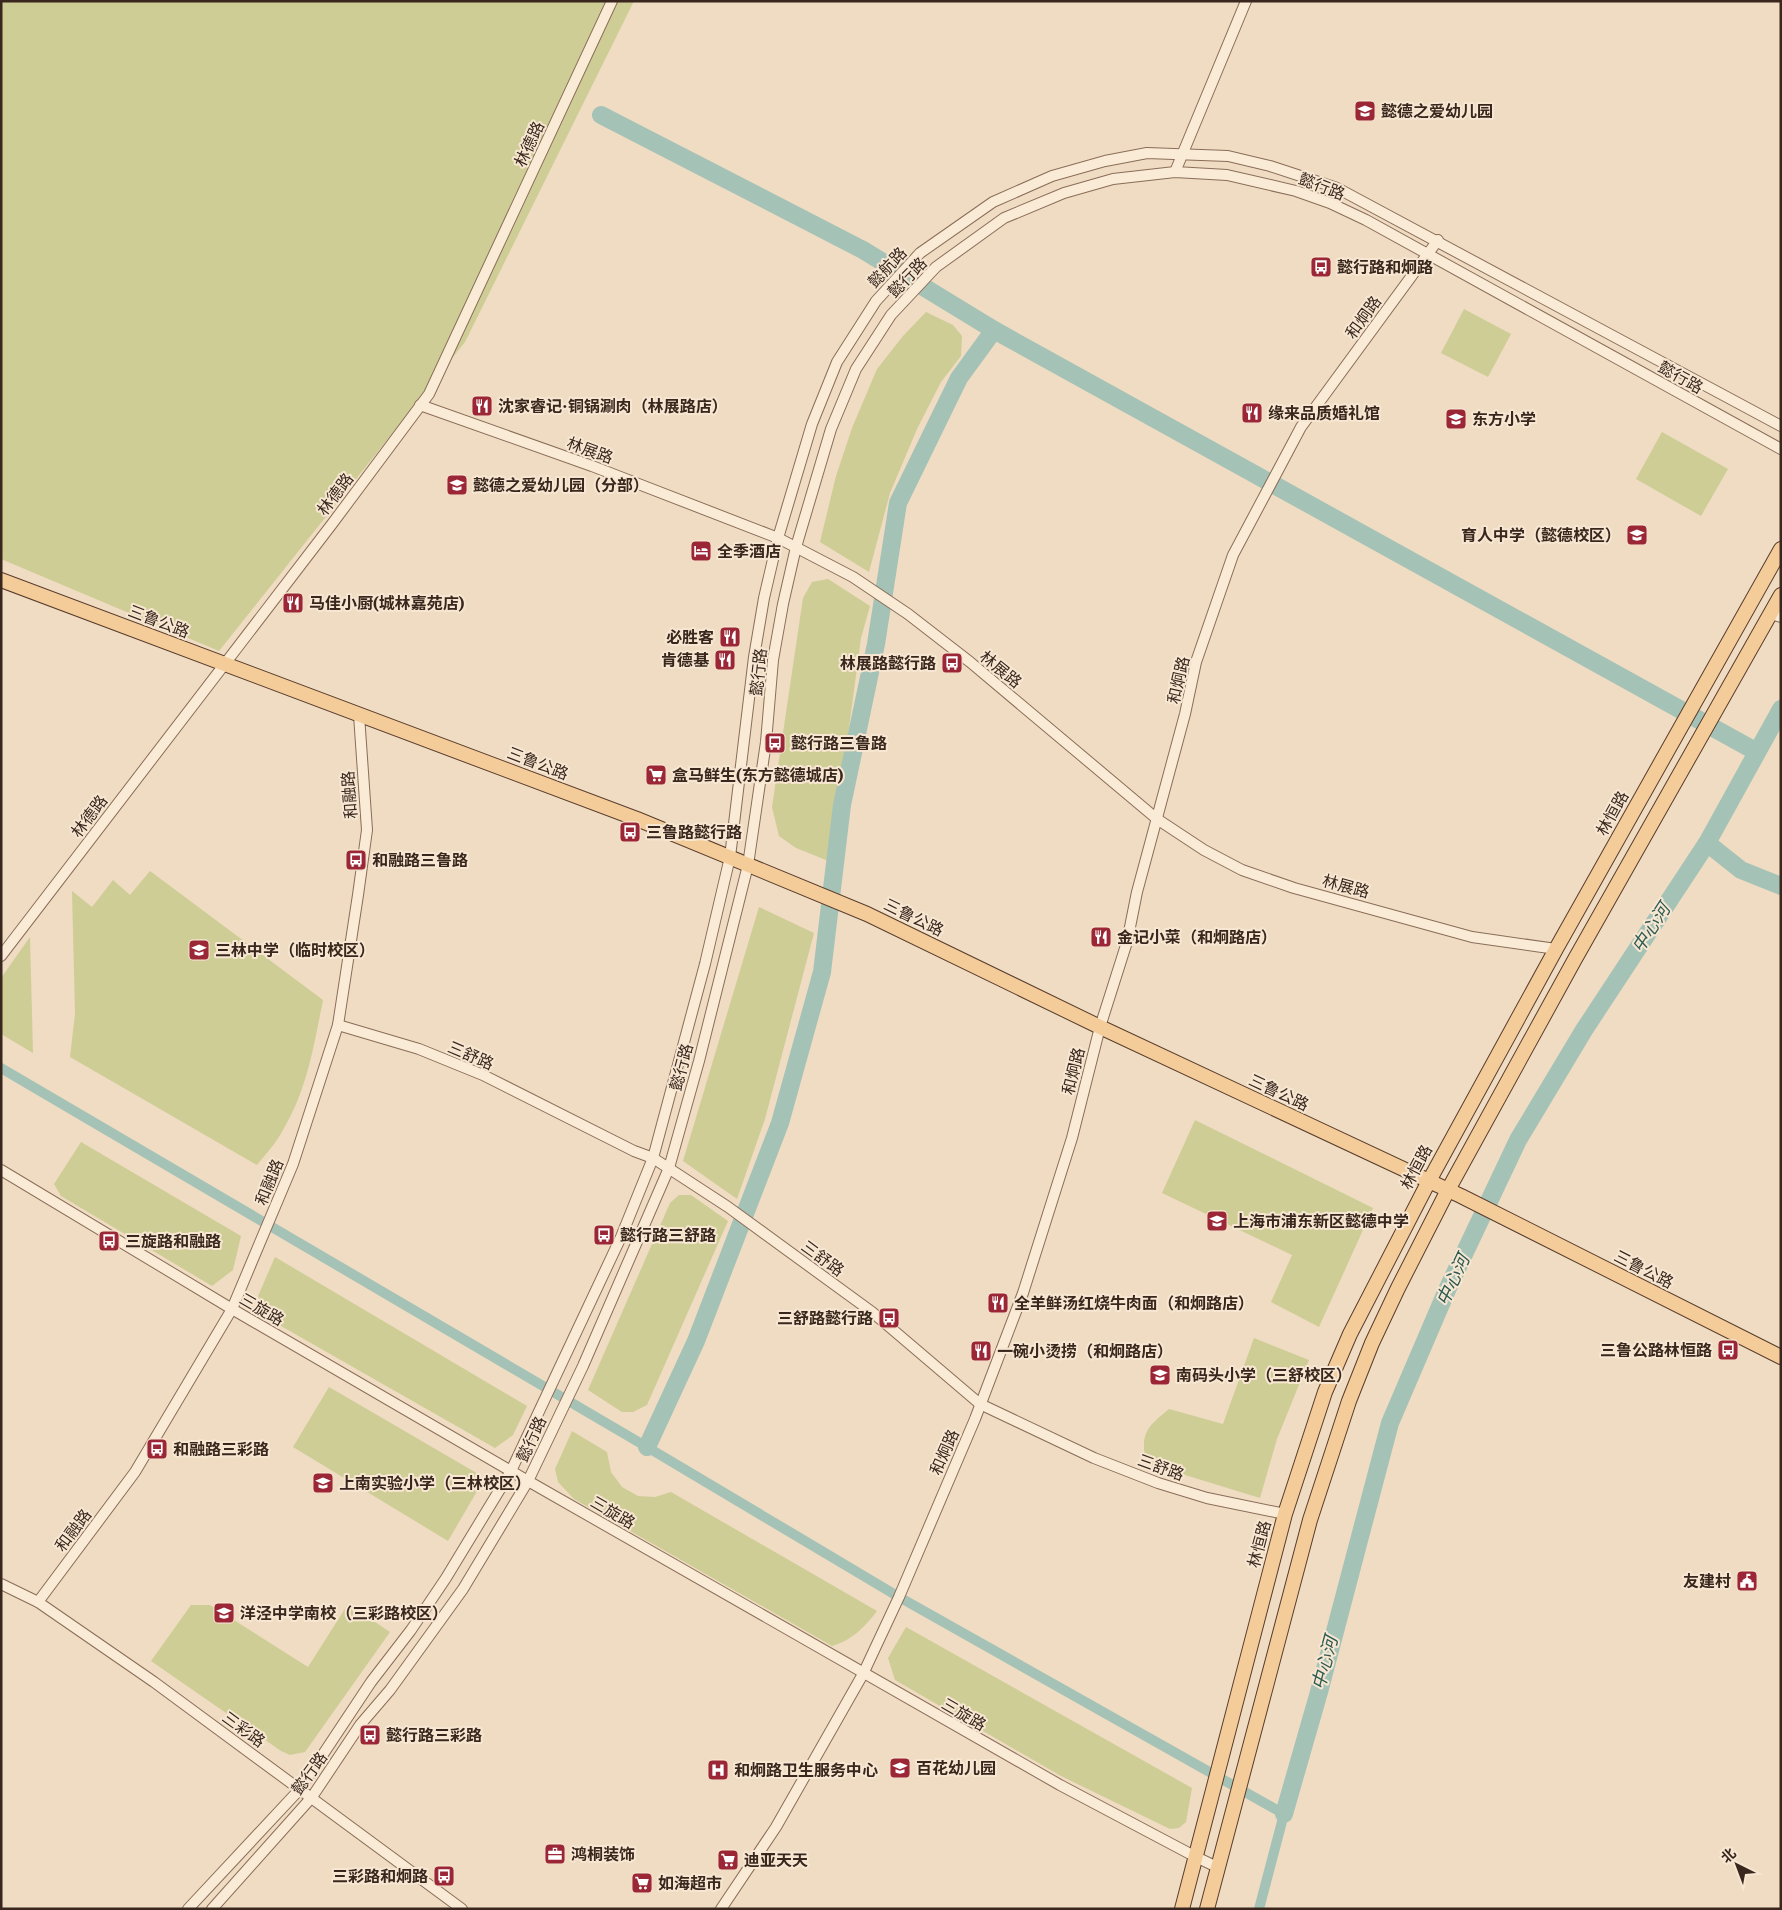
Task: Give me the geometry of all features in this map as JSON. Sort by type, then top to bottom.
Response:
[{"type":"main road","name":"林恒路","points":[[1182,1909],[1285,1514],[1325,1392],[1350,1334],[1428,1180],[1781,549]]},
{"type":"main road","name":"三鲁公路","points":[[1,580],[493,764],[730,857],[875,917],[1100,1027],[1461,1196],[1781,1357]]},
{"type":"main road","points":[[1206,1909],[1310,1520],[1349,1401],[1372,1343],[1448,1190],[1727,690],[1776,616],[1781,596]]},
{"type":"street","name":"林德路","points":[[1,956],[429,394],[612,1]]},
{"type":"street","points":[[1175,172],[1181,153],[1246,1]]},
{"type":"street","name":"懿行路","points":[[920,253],[993,202],[1052,176],[1105,161],[1147,153],[1228,156],[1270,166],[1337,188],[1438,240],[1781,426]]},
{"type":"street","name":"懿行路","points":[[212,1909],[312,1797],[360,1725],[395,1683],[463,1589],[528,1481],[583,1366],[669,1168],[699,1062],[748,865],[766,742],[773,660],[783,604],[796,548],[831,429],[856,369],[892,315],[936,267],[1004,218],[1064,193],[1113,179],[1175,172],[1227,175],[1296,191],[1330,203],[1366,220],[1781,450]]},
{"type":"street","name":"和炯路","points":[[721,1909],[776,1827],[863,1674],[980,1404],[1023,1293],[1072,1138],[1100,1027],[1127,942],[1137,892],[1185,714],[1196,662],[1233,555],[1301,427],[1438,240]]},
{"type":"street","name":"懿航路","points":[[876,301],[920,253]]},
{"type":"street","name":"懿行路","points":[[188,1909],[300,1789],[371,1682],[411,1630],[446,1578],[511,1471],[621,1237],[653,1158],[702,973],[730,857],[754,657],[764,598],[778,538],[812,424],[838,362],[876,301]]},
{"type":"street","name":"林展路","points":[[420,405],[592,466],[778,538],[853,577],[908,614],[970,662],[1157,818],[1204,850],[1242,870],[1294,888],[1472,937],[1556,949]]},
{"type":"street","name":"和融路","points":[[38,1602],[135,1472],[232,1309],[293,1164],[338,1025],[367,830],[359,715]]},
{"type":"street","name":"三舒路","points":[[338,1025],[419,1049],[483,1075],[634,1151],[653,1158],[728,1207],[879,1317],[980,1404],[1094,1458],[1158,1483],[1207,1498],[1285,1514]]},
{"type":"street","name":"三旋路","points":[[1,1170],[232,1309],[863,1674],[1060,1785],[1218,1867]]},
{"type":"street","name":"三彩路","points":[[1,1584],[38,1602],[149,1679],[462,1909]]},
{"type":"shaded area","points":[[1,1],[634,1],[465,342],[219,651],[1,559]]},
{"type":"shaded area","points":[[1464,309],[1511,334],[1488,377],[1441,353]]},
{"type":"shaded area","points":[[926,312],[953,325],[962,336],[961,356],[941,382],[917,429],[890,493],[869,572],[820,542],[836,476],[852,428],[877,369],[903,336]]},
{"type":"shaded area","points":[[1662,432],[1728,469],[1701,516],[1636,479]]},
{"type":"shaded area","points":[[828,579],[870,606],[861,638],[831,862],[796,848],[779,836],[772,807],[803,598],[812,582]]},
{"type":"shaded area","points":[[150,871],[323,1000],[309,1067],[298,1099],[280,1135],[257,1165],[70,1057],[75,1014],[72,891],[92,907],[113,880],[130,895]]},
{"type":"shaded area","points":[[759,907],[814,933],[765,1119],[737,1199],[683,1161]]},
{"type":"shaded area","points":[[30,937],[33,1053],[1,1034],[1,978]]},
{"type":"shaded area","points":[[1195,1120],[1373,1208],[1319,1327],[1271,1302],[1292,1255],[1162,1193]]},
{"type":"shaded area","points":[[81,1142],[241,1236],[233,1270],[212,1286],[61,1196],[54,1184]]},
{"type":"shaded area","points":[[679,1195],[691,1195],[728,1221],[647,1405],[633,1412],[622,1412],[588,1390],[670,1203]]},
{"type":"shaded area","points":[[275,1257],[527,1406],[513,1435],[495,1448],[267,1318],[258,1296]]},
{"type":"shaded area","points":[[1254,1338],[1309,1360],[1277,1439],[1260,1498],[1146,1463],[1144,1444],[1147,1432],[1150,1426],[1169,1409],[1223,1424]]},
{"type":"shaded area","points":[[329,1387],[480,1475],[480,1486],[448,1541],[293,1447]]},
{"type":"shaded area","points":[[572,1431],[607,1452],[611,1472],[622,1487],[638,1496],[655,1497],[671,1492],[877,1611],[857,1633],[832,1646],[574,1499],[558,1482],[555,1469]]},
{"type":"shaded area","points":[[348,1604],[390,1632],[305,1752],[290,1755],[281,1751],[151,1661],[191,1605],[210,1605],[308,1667]]},
{"type":"shaded area","points":[[906,1627],[1192,1788],[1186,1822],[1179,1828],[1170,1829],[1061,1776],[895,1680],[888,1658]]},
{"type":"waterway","points":[[601,115],[863,250],[994,330],[1757,752]]},
{"type":"waterway","points":[[647,1447],[696,1341],[780,1123],[822,972],[842,805],[876,644],[898,503],[959,378],[994,330]]},
{"type":"waterway","name":"中心河","points":[[1284,1814],[1319,1692],[1390,1423],[1447,1290],[1518,1140],[1584,1030],[1707,843],[1781,709]]},
{"type":"waterway","points":[[1707,843],[1741,870],[1781,886]]},
{"type":"waterway","points":[[1,1068],[899,1597],[1284,1814],[1259,1909]]},
{"type":"place","name":"懿德之爱幼儿园","points":[[1365,111]]},
{"type":"place","name":"懿行路和炯路","points":[[1321,267]]},
{"type":"place","name":"沈家睿记·铜锅涮肉（林展路店）","points":[[482,406]]},
{"type":"place","name":"缘来品质婚礼馆","points":[[1252,413]]},
{"type":"place","name":"东方小学","points":[[1456,419]]},
{"type":"place","name":"懿德之爱幼儿园（分部）","points":[[457,485]]},
{"type":"place","name":"育人中学（懿德校区）","points":[[1637,535]]},
{"type":"place","name":"全季酒店","points":[[701,551]]},
{"type":"place","name":"马佳小厨(城林嘉苑店)","points":[[293,603]]},
{"type":"place","name":"必胜客","points":[[730,637]]},
{"type":"place","name":"肯德基","points":[[725,660]]},
{"type":"place","name":"林展路懿行路","points":[[952,663]]},
{"type":"place","name":"懿行路三鲁路","points":[[775,743]]},
{"type":"place","name":"盒马鲜生(东方懿德城店)","points":[[656,775]]},
{"type":"place","name":"三鲁路懿行路","points":[[630,832]]},
{"type":"place","name":"和融路三鲁路","points":[[356,860]]},
{"type":"place","name":"金记小菜（和炯路店）","points":[[1101,937]]},
{"type":"place","name":"三林中学（临时校区）","points":[[199,950]]},
{"type":"place","name":"上海市浦东新区懿德中学","points":[[1217,1221]]},
{"type":"place","name":"懿行路三舒路","points":[[604,1235]]},
{"type":"place","name":"三旋路和融路","points":[[109,1241]]},
{"type":"place","name":"全羊鲜汤红烧牛肉面（和炯路店）","points":[[998,1303]]},
{"type":"place","name":"三舒路懿行路","points":[[889,1318]]},
{"type":"place","name":"三鲁公路林恒路","points":[[1728,1350]]},
{"type":"place","name":"一碗小烫捞（和炯路店）","points":[[981,1351]]},
{"type":"place","name":"南码头小学（三舒校区）","points":[[1160,1375]]},
{"type":"place","name":"和融路三彩路","points":[[157,1449]]},
{"type":"place","name":"上南实验小学（三林校区）","points":[[323,1483]]},
{"type":"place","name":"友建村","points":[[1747,1581]]},
{"type":"place","name":"洋泾中学南校（三彩路校区）","points":[[224,1613]]},
{"type":"place","name":"懿行路三彩路","points":[[370,1735]]},
{"type":"place","name":"百花幼儿园","points":[[900,1768]]},
{"type":"place","name":"和炯路卫生服务中心","points":[[718,1770]]},
{"type":"place","name":"鸿桐装饰","points":[[555,1854]]},
{"type":"place","name":"迪亚天天","points":[[728,1860]]},
{"type":"place","name":"三彩路和炯路","points":[[444,1876]]},
{"type":"place","name":"如海超市","points":[[642,1883]]}]
